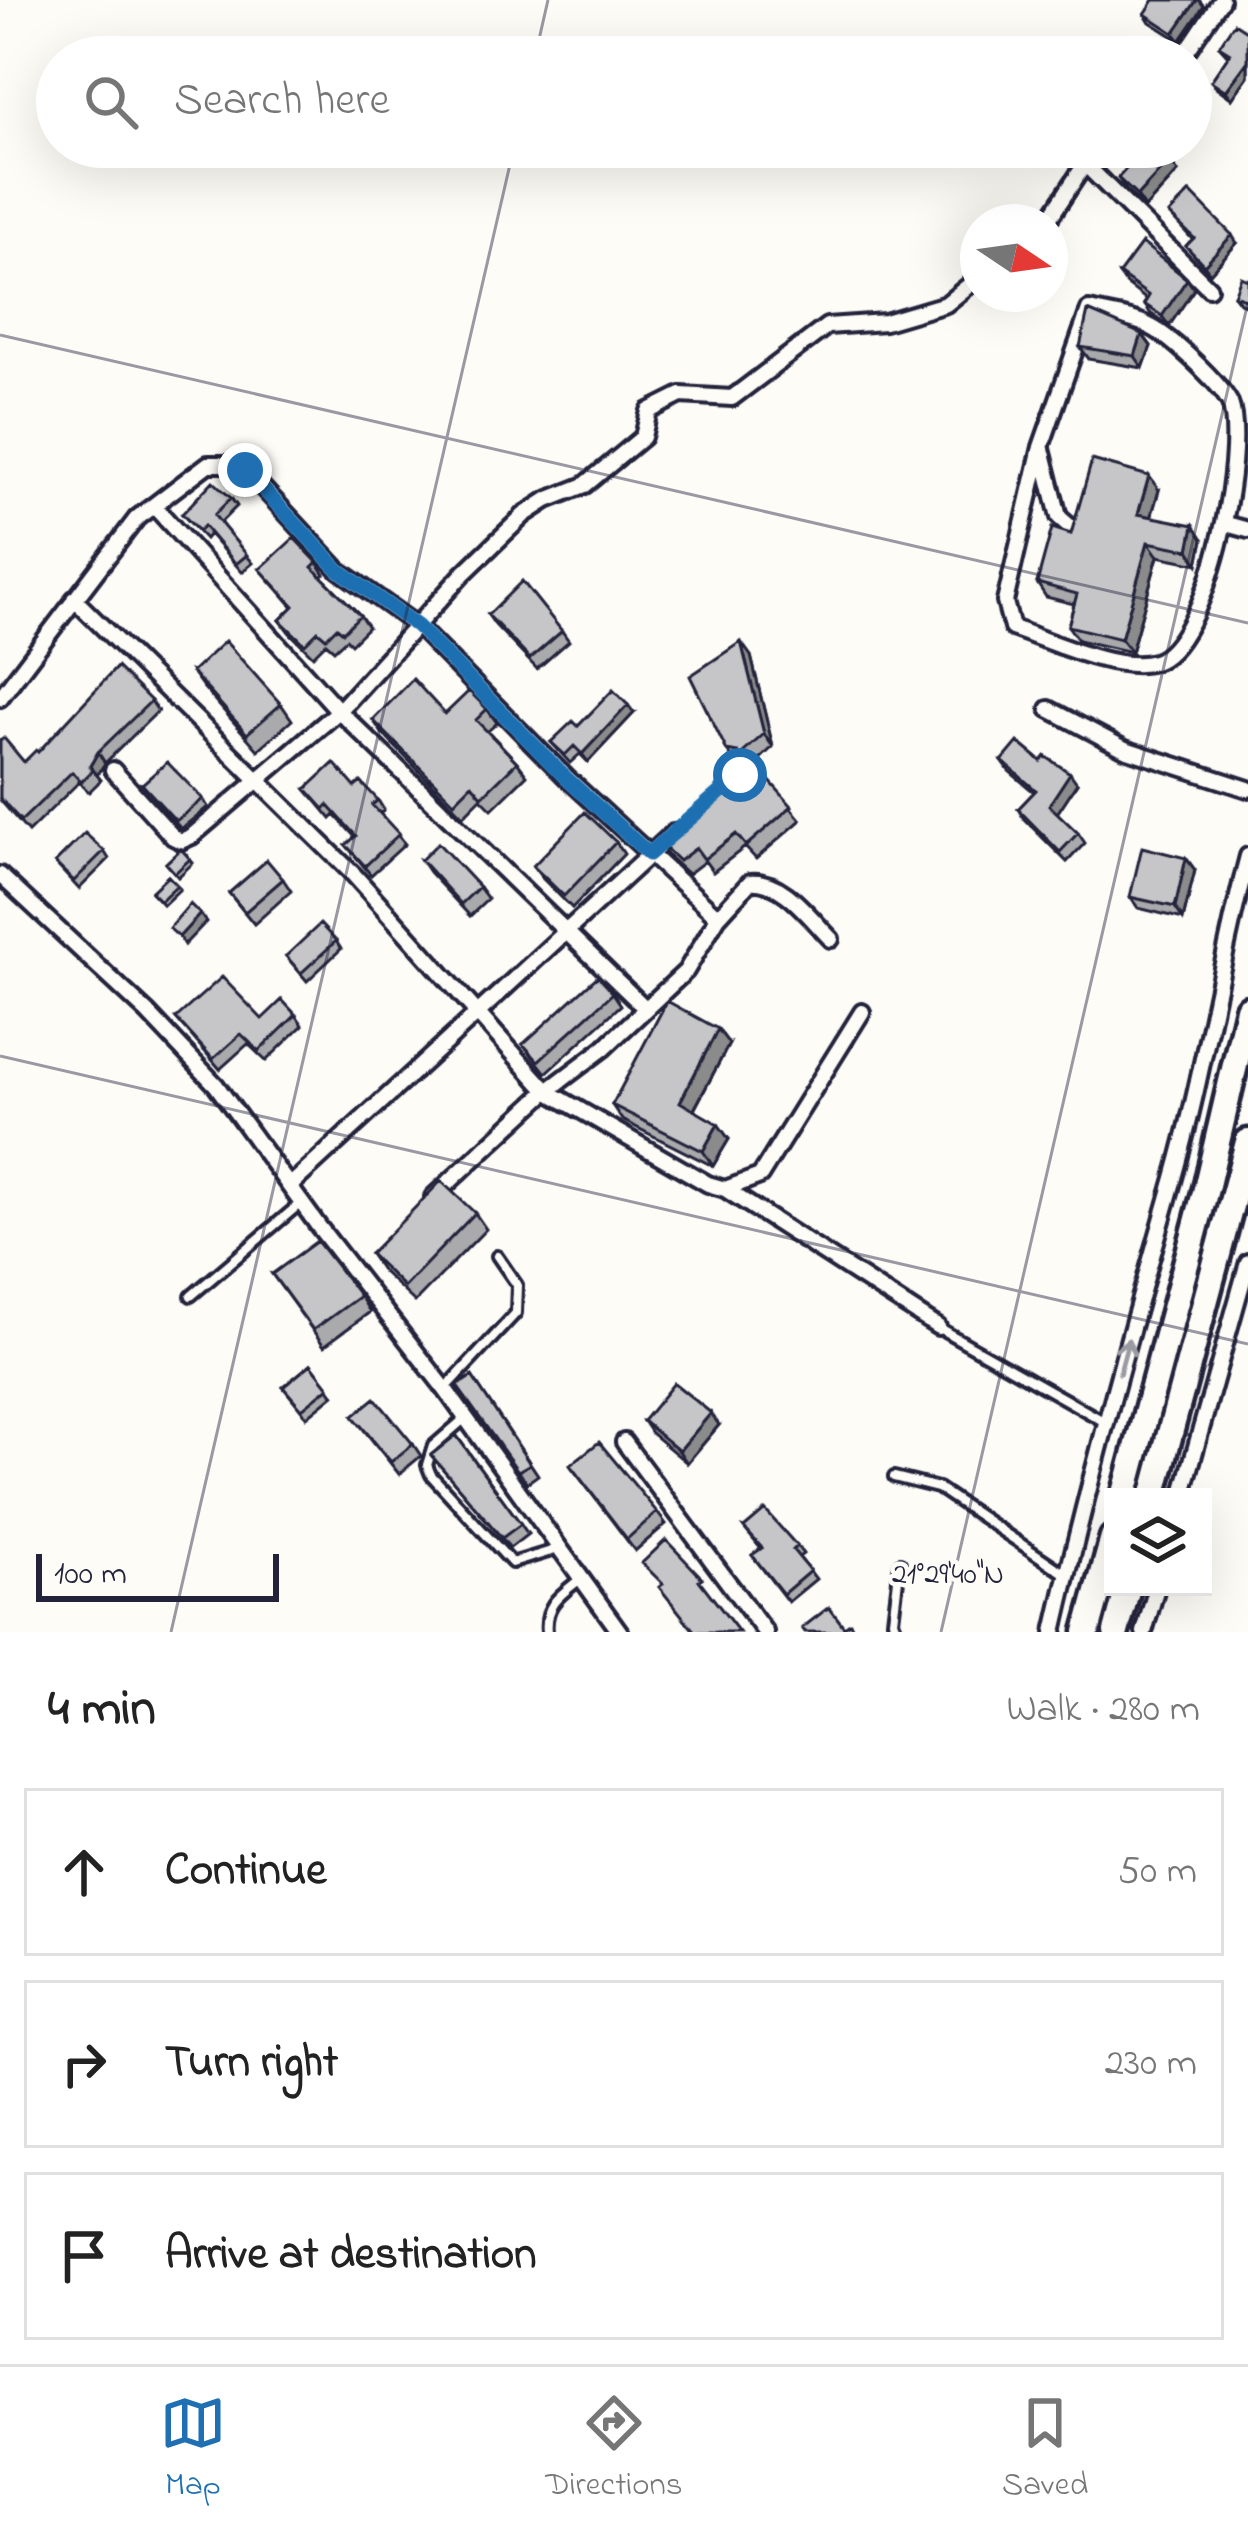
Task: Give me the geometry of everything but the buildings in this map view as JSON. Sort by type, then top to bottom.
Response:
[{"type":"highway","points":[[1126,1488],[1248,1009]]},
{"type":"highway","points":[[1155,1488],[1248,1142]]},
{"type":"highway","points":[[1088,1632],[1104,1572]]},
{"type":"highway","points":[[1116,1632],[1126,1596]]},
{"type":"street","points":[[1197,36],[1221,0]]},
{"type":"street","points":[[1059,204],[1082,168]]},
{"type":"street","points":[[1089,168],[1209,288]]},
{"type":"street","points":[[113,770],[172,837],[181,841],[259,782],[339,711],[524,515],[585,485],[643,437],[649,411],[681,395],[732,398],[827,326],[885,322],[946,304],[960,293]]},
{"type":"street","points":[[1089,310],[1150,326],[1229,400],[1239,426],[1230,525],[1187,632],[1172,655],[1138,665],[1094,656],[1012,628],[1005,602],[1041,447],[1089,310]]},
{"type":"street","points":[[1041,447],[1060,517],[1075,531]]},
{"type":"street","points":[[0,698],[137,518],[208,464],[230,464],[245,470],[339,570],[417,626],[566,778],[718,917]]},
{"type":"street","points":[[154,506],[339,711],[645,1008]]},
{"type":"street","points":[[1230,525],[1248,530]]},
{"type":"street","points":[[74,599],[354,875],[547,1090],[708,1184],[725,1189],[938,1327]]},
{"type":"street","points":[[1049,709],[1125,748],[1248,789]]},
{"type":"street","points":[[291,1185],[680,828]]},
{"type":"street","points":[[1054,1632],[1174,1178],[1248,856]]},
{"type":"street","points":[[0,874],[148,1013],[216,1085],[620,1632]]},
{"type":"street","points":[[418,1212],[547,1090],[604,1048],[686,971],[718,917],[750,882],[766,881],[831,939]]},
{"type":"street","points":[[725,1189],[760,1176],[862,1012]]},
{"type":"street","points":[[354,1273],[370,1257]]},
{"type":"street","points":[[1185,1488],[1248,1262]]},
{"type":"street","points":[[624,1442],[765,1632]]},
{"type":"street","points":[[1144,1632],[1154,1596]]},
{"type":"lane","points":[[191,1296],[302,1202]]},
{"type":"lane","points":[[445,1389],[516,1313],[517,1285],[497,1256]]},
{"type":"lane","points":[[938,1327],[1106,1422]]},
{"type":"lane","points":[[464,1419],[433,1446],[427,1465],[431,1475],[512,1563],[558,1549]]},
{"type":"lane","points":[[894,1477],[938,1487],[1067,1575]]},
{"type":"lane","points":[[898,1632],[893,1620],[900,1563]]},
{"type":"lane","points":[[547,1632],[547,1611],[579,1580]]},
{"type":"route","points":[[245,470],[339,570],[417,626],[566,778],[649,854],[740,775]]}]
